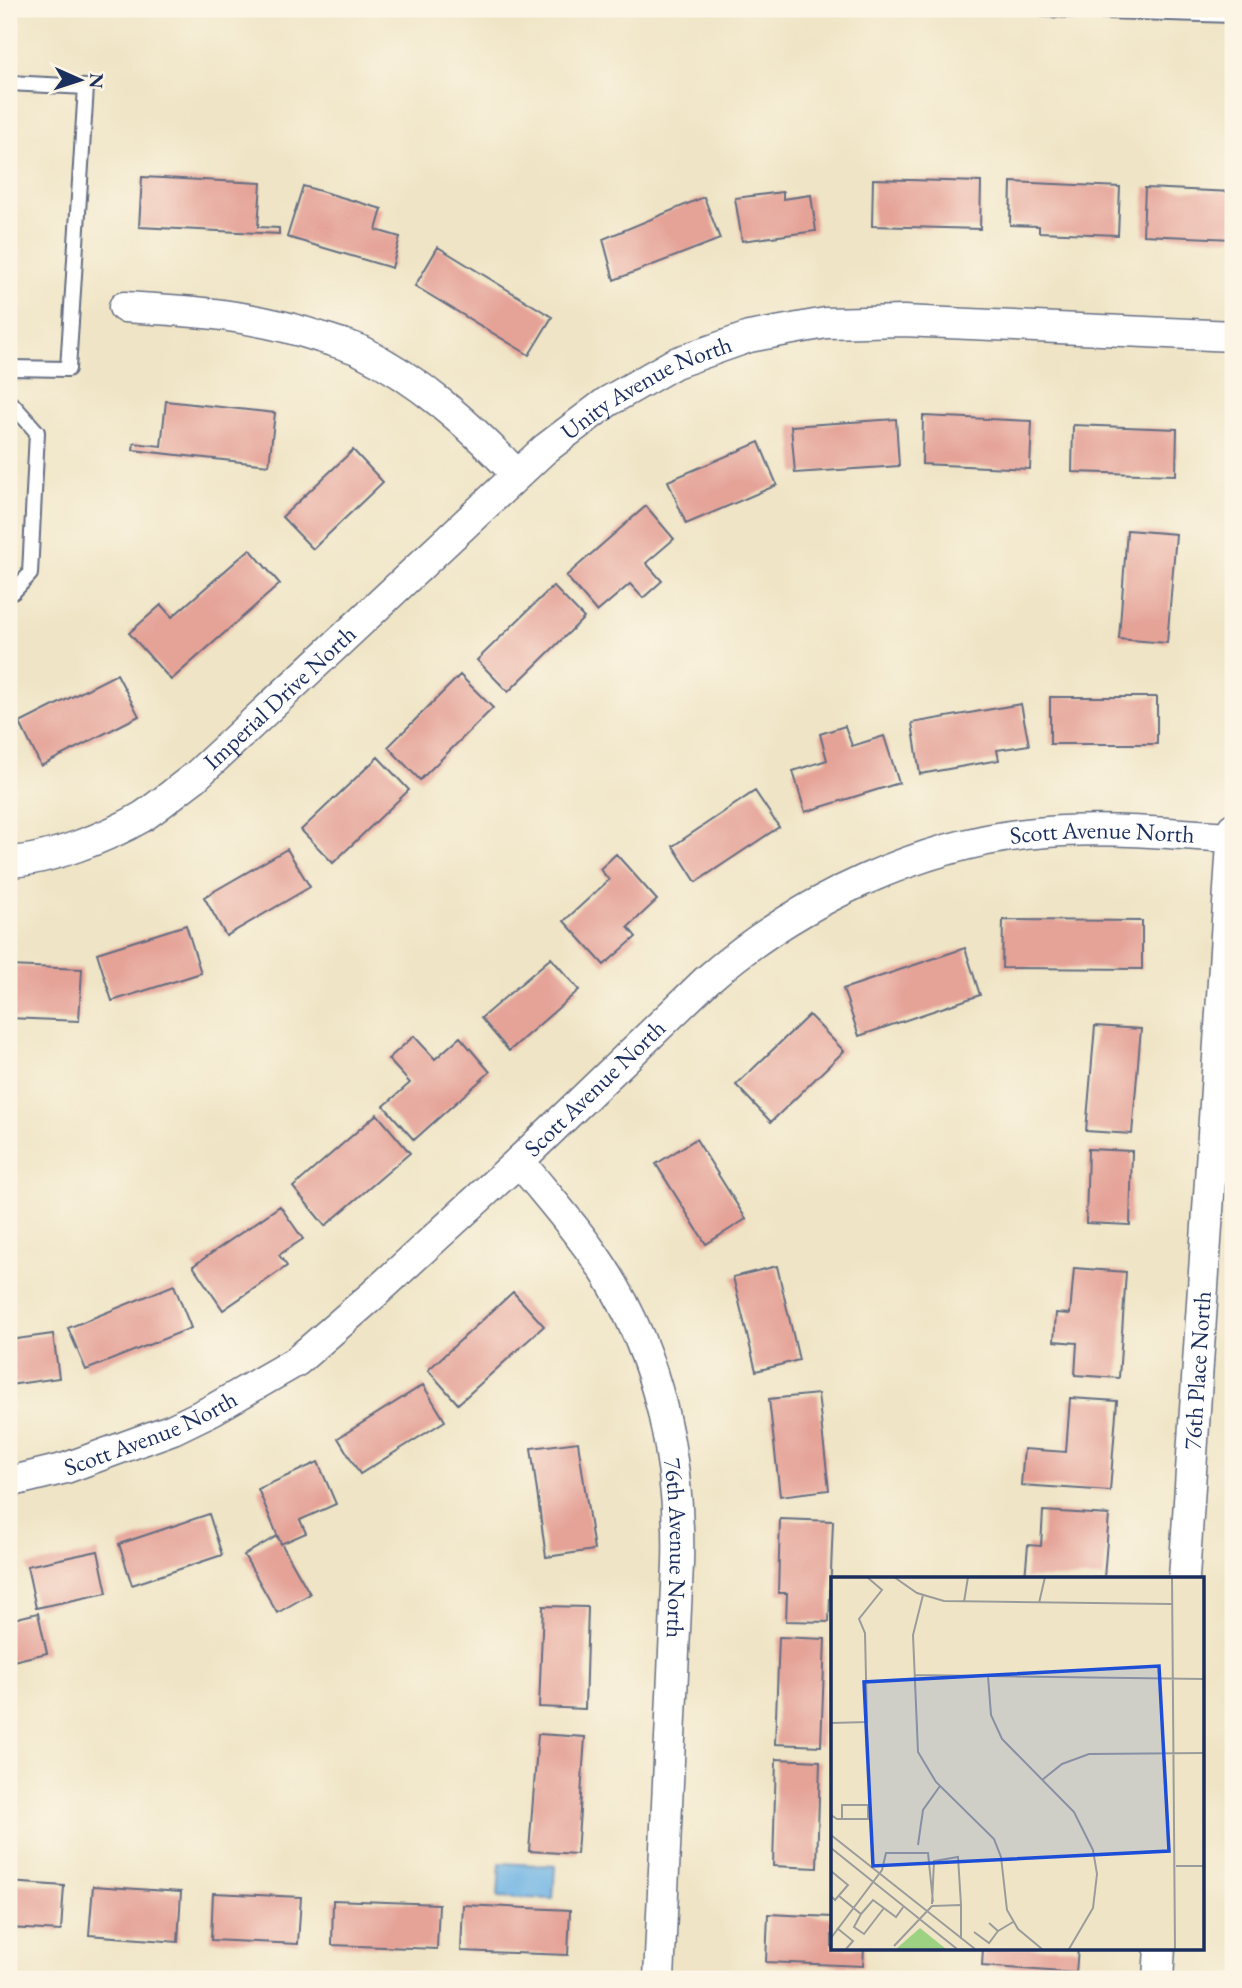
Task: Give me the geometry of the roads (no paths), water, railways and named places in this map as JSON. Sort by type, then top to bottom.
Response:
[{"type":"street","points":[[124,307],[207,312],[282,324],[357,349],[425,389],[484,440],[517,475]]},
{"type":"street","name":"Unity Avenue North","points":[[517,475],[607,402],[675,363],[749,337],[826,323],[903,321],[1233,335]]},
{"type":"street","name":"Imperial Drive North","points":[[9,862],[85,844],[142,817],[195,777],[517,475]]},
{"type":"street","name":"76th Place North","points":[[1184,1577],[1233,828]]},
{"type":"street","name":"Scott Avenue North","points":[[9,1482],[66,1468],[173,1429],[212,1410],[296,1360],[373,1295],[519,1161],[733,957],[808,909],[887,870],[971,842],[1048,832],[1149,832],[1233,837]]},
{"type":"street","name":"76th Avenue North","points":[[519,1161],[573,1226],[621,1299],[649,1367],[672,1448],[679,1539],[659,1979]]},
{"type":"street","points":[[1158,1979],[1160,1950]]},
{"type":"lane","points":[[1043,9],[1233,15]]},
{"type":"lane","points":[[9,83],[86,88],[68,369],[9,368]]},
{"type":"lane","points":[[9,405],[13,405],[37,432],[30,573],[13,592],[9,592]]},
{"type":"water","points":[[500,1863],[555,1866],[553,1899],[498,1897]]}]
